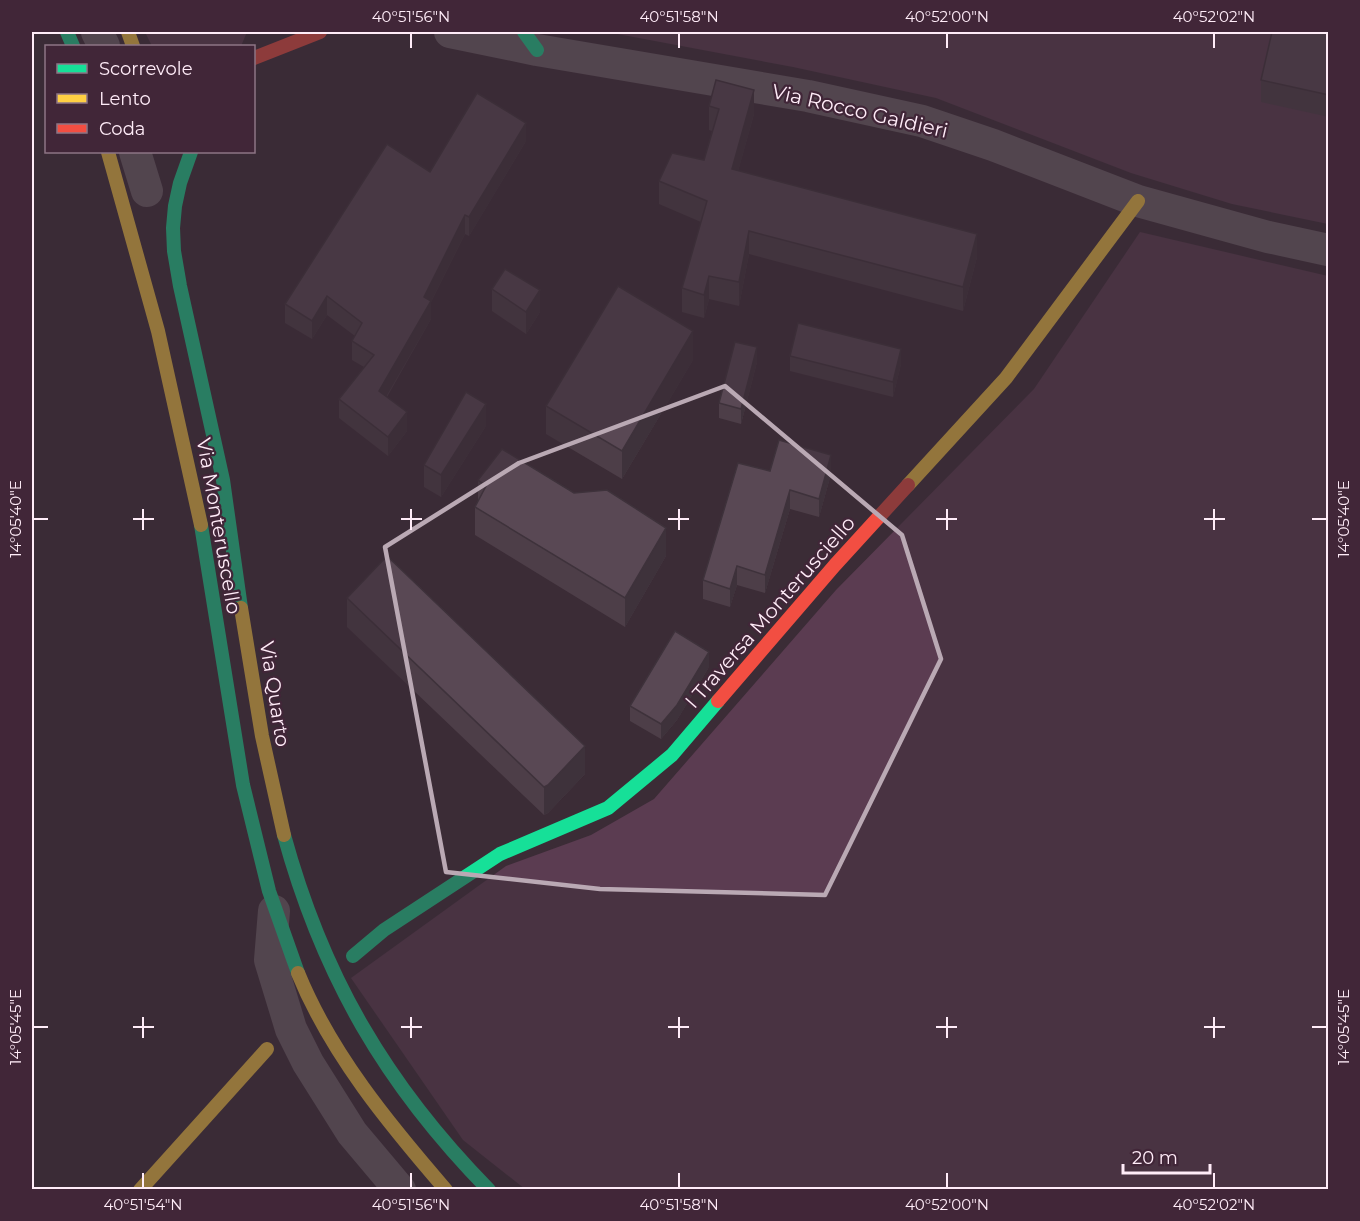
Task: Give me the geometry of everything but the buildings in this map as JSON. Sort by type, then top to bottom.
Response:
[{"type":"street","points":[[255,58],[320,32]]},
{"type":"street","name":"Via Rocco Galdieri","points":[[450,32],[530,41],[922,121],[993,145],[1137,201],[1268,237],[1329,250]]},
{"type":"street","points":[[255,51],[261,39]]},
{"type":"street","name":"Via Monteruscello","points":[[108,153],[168,362],[199,515],[246,802],[255,847],[274,911]]},
{"type":"street","points":[[135,153],[147,191]]},
{"type":"street","name":"Via Quarto","points":[[191,153],[181,182],[176,209],[173,237],[176,265],[227,502],[267,771],[285,842],[323,949],[368,1038],[403,1090],[441,1138],[489,1190]]},
{"type":"street","name":"I Traversa Monterusciello","points":[[352,956],[384,930],[500,854],[608,808],[672,755],[835,565],[1006,378],[1137,201]]},
{"type":"street","points":[[274,911],[270,960],[291,1029],[308,1063],[352,1133],[400,1190]]},
{"type":"street","points":[[274,911],[303,984],[340,1051],[381,1113],[446,1190]]},
{"type":"street","points":[[140,1190],[267,1049]]},
{"type":"highlighted area","points":[[725,386],[902,535],[941,659],[825,895],[600,889],[446,872],[385,547],[519,463]]},
{"type":"shaded area","points":[[145,32],[247,32],[241,45],[152,45]]},
{"type":"shaded area","points":[[607,32],[1328,32],[1328,224],[1232,204],[1131,173],[936,98],[793,67]]},
{"type":"shaded area","points":[[1140,232],[1328,276],[1328,1189],[525,1189],[463,1140],[351,978],[506,866],[591,835],[654,799],[836,590],[1034,389]]},
{"type":"traffic: fast","points":[[67,32],[73,45]]},
{"type":"traffic: fast","points":[[524,32],[537,50]]},
{"type":"traffic: fast","points":[[191,153],[175,206],[174,251],[223,480],[241,608]]},
{"type":"traffic: fast","points":[[201,525],[243,785],[269,891],[298,973]]},
{"type":"traffic: fast","points":[[353,956],[384,930],[500,854],[608,808],[672,755],[718,701]]},
{"type":"traffic: fast","points":[[284,835],[318,936],[362,1026],[389,1069],[419,1110],[489,1190]]},
{"type":"traffic: slow","points":[[128,32],[133,45]]},
{"type":"traffic: slow","points":[[108,153],[158,331],[201,525]]},
{"type":"traffic: slow","points":[[908,485],[1006,378],[1138,201]]},
{"type":"traffic: slow","points":[[241,608],[262,736],[284,835]]},
{"type":"traffic: slow","points":[[298,973],[311,1003],[344,1060],[403,1140],[446,1190]]},
{"type":"traffic: slow","points":[[140,1190],[267,1049]]},
{"type":"traffic: jam","points":[[255,58],[320,32]]},
{"type":"traffic: jam","points":[[718,701],[835,565],[908,485]]}]
